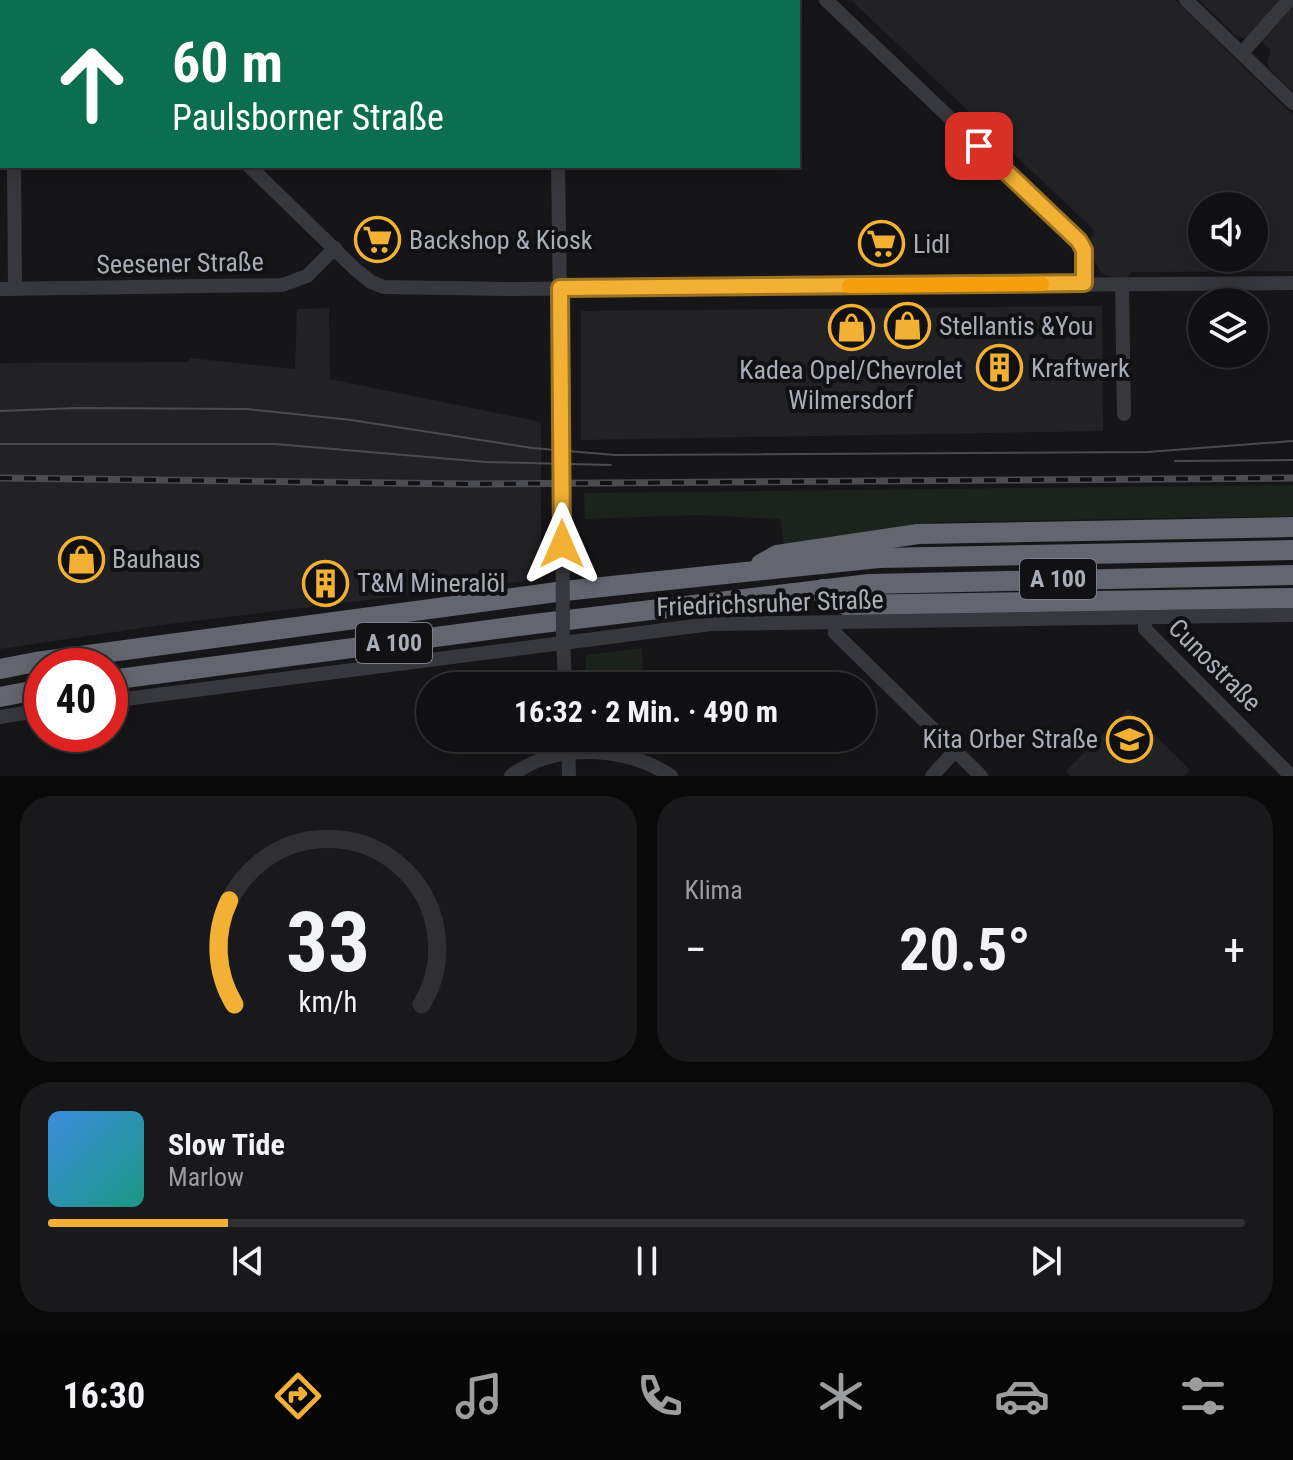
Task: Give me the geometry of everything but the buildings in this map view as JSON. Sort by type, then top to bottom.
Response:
[{"type":"highway","points":[[751,570],[777,555],[918,534],[1293,527]]},
{"type":"highway","name":"A 100","points":[[0,669],[564,591],[879,558],[1293,550]]},
{"type":"highway","name":"A 100","points":[[128,678],[869,584],[1293,575]]},
{"type":"highway","points":[[823,589],[845,605],[1293,598]]},
{"type":"highway","points":[[0,697],[24,692]]},
{"type":"street","points":[[826,0],[1079,241],[1084,250],[1084,283]]},
{"type":"street","points":[[1186,0],[1293,103]]},
{"type":"street","points":[[1242,53],[1289,0]]},
{"type":"street","points":[[7,289],[14,168]]},
{"type":"street","points":[[251,168],[371,282],[383,287],[1293,283]]},
{"type":"street","points":[[558,168],[564,672]]},
{"type":"street","name":"Seesener Straße","points":[[7,289],[282,285],[307,276],[335,248]]},
{"type":"street","points":[[1122,284],[1124,414]]},
{"type":"street","name":"Friedrichsruher Straße","points":[[128,698],[563,638],[711,624],[1293,615]]},
{"type":"street","name":"Cunostraße","points":[[1145,618],[1145,629],[1291,776]]},
{"type":"street","points":[[834,623],[835,633],[981,776]]},
{"type":"street","points":[[0,717],[24,713]]},
{"type":"street","points":[[932,776],[955,751]]},
{"type":"street","points":[[511,776],[527,764],[554,752]]},
{"type":"street","points":[[568,752],[569,776]]},
{"type":"street","points":[[602,752],[648,763],[671,776]]},
{"type":"shaded area","points":[[851,0],[1175,0],[1293,115],[1293,271],[1268,271],[1268,192],[1188,192],[1188,272],[1132,272],[1128,277],[1111,277],[1102,273],[1095,263],[1089,239],[1095,234]]},
{"type":"shaded area","points":[[1199,0],[1282,0],[1249,36],[1243,38],[1236,36]]},
{"type":"shaded area","points":[[1293,6],[1293,92],[1269,68],[1267,61],[1271,50],[1262,42]]},
{"type":"shaded area","points":[[1102,306],[1103,431],[581,440],[581,311]]},
{"type":"shaded area","points":[[329,308],[330,379],[541,422],[541,579],[169,624],[0,649],[0,363],[188,362],[190,358],[295,369],[297,309]]},
{"type":"shaded area","points":[[1293,485],[1293,516],[937,522],[784,544],[780,519],[697,515],[585,519],[584,493]]},
{"type":"shaded area","points":[[642,648],[643,672],[586,672],[586,655]]},
{"type":"shaded area","name":"Kita Orber Straße","points":[[1128,709],[1190,770],[1184,776],[1071,776],[1066,771]]},
{"type":"tram line","points":[[0,411],[246,409],[351,420],[532,448],[615,455],[1148,452],[1293,441]]},
{"type":"tram line","points":[[0,444],[275,444],[486,462],[611,465]]},
{"type":"tram line","points":[[1175,461],[1293,460]]},
{"type":"railway","points":[[0,478],[469,484],[1293,478]]},
{"type":"slow traffic","points":[[849,286],[1042,284]]},
{"type":"place","name":"Backshop & Kiosk","points":[[378,240]]},
{"type":"place","name":"Lidl","points":[[882,244]]},
{"type":"place","name":"Stellantis &You","points":[[908,326]]},
{"type":"place","name":"Kadea Opel/Chevrolet Wilmersdorf","points":[[851,327]]},
{"type":"place","name":"Kraftwerk","points":[[1000,368]]},
{"type":"place","name":"Bauhaus","points":[[81,559]]},
{"type":"place","name":"T&M Mineralöl","points":[[326,583]]},
{"type":"place","name":"Kita Orber Straße","points":[[1129,739]]},
{"type":"route","points":[[562,544],[560,288],[1084,283],[1084,250],[1079,241],[979,146]]}]
